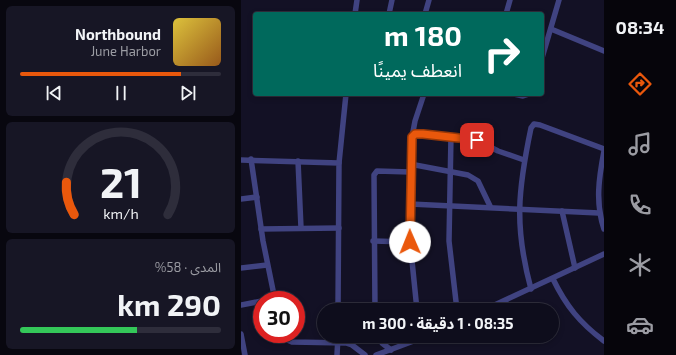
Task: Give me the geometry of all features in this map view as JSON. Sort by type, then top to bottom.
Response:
[{"type":"street","points":[[355,12],[357,0]]},
{"type":"street","points":[[389,12],[392,0]]},
{"type":"street","points":[[426,12],[429,0]]},
{"type":"street","points":[[507,12],[510,0]]},
{"type":"street","points":[[544,52],[559,0]]},
{"type":"street","points":[[551,29],[604,51]]},
{"type":"street","points":[[338,303],[339,163],[346,96]]},
{"type":"street","points":[[416,303],[410,242],[410,164],[415,121],[423,96]]},
{"type":"street","points":[[531,289],[521,248],[519,209],[520,184],[524,160],[531,128],[534,124],[604,150],[599,213],[604,229]]},
{"type":"street","points":[[412,137],[415,134],[423,134],[451,136],[482,142],[498,151],[524,160]]},
{"type":"street","points":[[451,136],[449,242],[456,303]]},
{"type":"street","points":[[241,160],[339,163]]},
{"type":"street","points":[[251,160],[267,266],[273,291]]},
{"type":"street","points":[[298,161],[301,228]]},
{"type":"street","points":[[410,164],[450,170],[468,175],[478,181],[490,206]]},
{"type":"street","points":[[375,303],[373,241],[374,174],[377,172],[410,172]]},
{"type":"street","points":[[241,199],[257,197]]},
{"type":"street","points":[[410,204],[490,206],[599,213]]},
{"type":"street","points":[[562,211],[575,268]]},
{"type":"street","points":[[261,228],[339,228]]},
{"type":"street","points":[[373,241],[410,242]]},
{"type":"street","points":[[500,303],[604,254]]},
{"type":"street","points":[[241,268],[267,266]]},
{"type":"street","points":[[553,279],[574,314],[604,342]]},
{"type":"street","points":[[241,305],[253,303]]},
{"type":"street","points":[[241,334],[245,355]]},
{"type":"street","points":[[305,342],[317,342]]},
{"type":"street","points":[[337,343],[337,355]]},
{"type":"street","points":[[342,343],[352,345],[365,355]]},
{"type":"street","points":[[382,343],[391,350]]},
{"type":"street","points":[[376,355],[408,343]]},
{"type":"route","points":[[410,242],[409,217],[412,137],[415,134],[423,134],[477,140]]}]
